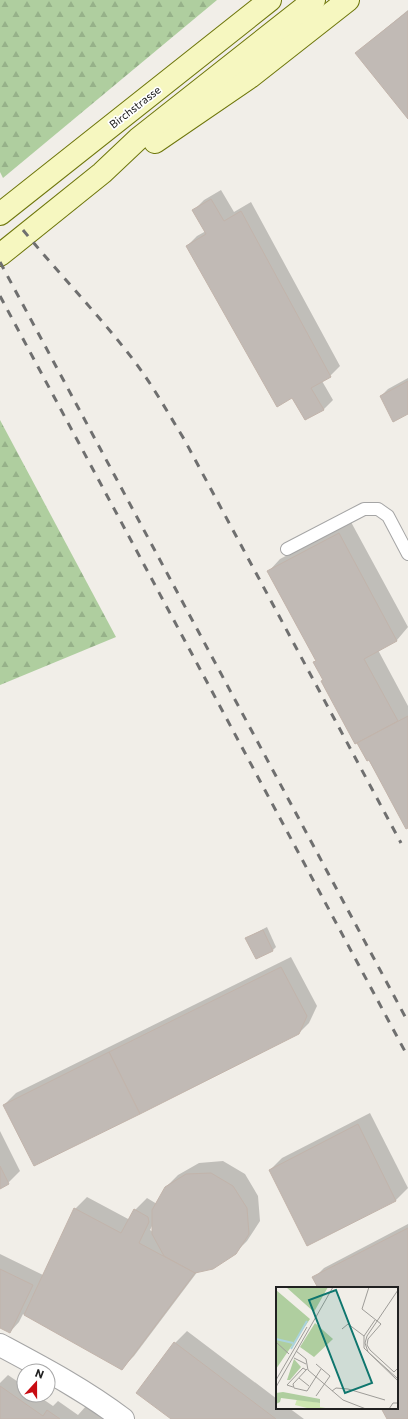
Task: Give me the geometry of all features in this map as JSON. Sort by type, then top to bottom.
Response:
[{"type":"main road","name":"Birchstrasse","points":[[0,214],[270,0]]},
{"type":"main road","points":[[0,255],[102,173],[138,139],[314,0]]},
{"type":"main road","points":[[102,173],[146,148],[250,77],[348,0]]},
{"type":"street","points":[[0,1345],[54,1373],[91,1395],[122,1419]]},
{"type":"lane","points":[[287,549],[364,509],[378,509],[388,516],[408,554]]},
{"type":"green space","points":[[0,0],[217,0],[3,178],[0,172]]},
{"type":"green space","points":[[0,420],[116,637],[0,685]]},
{"type":"building","points":[[408,11],[408,119],[355,53]]},
{"type":"building","points":[[211,199],[224,221],[241,211],[331,377],[311,388],[324,410],[305,420],[292,398],[277,407],[186,246],[206,234],[192,210]]},
{"type":"building","points":[[408,381],[408,414],[393,422],[380,396]]},
{"type":"building","points":[[339,533],[397,641],[364,659],[398,721],[355,744],[321,681],[323,680],[313,662],[316,661],[267,571]]},
{"type":"building","points":[[408,716],[408,828],[406,829],[369,760],[367,761],[357,743]]},
{"type":"building","points":[[263,930],[273,951],[256,959],[245,938]]},
{"type":"building","points":[[281,967],[307,1016],[299,1034],[140,1114],[109,1052]]},
{"type":"building","points":[[109,1052],[140,1114],[34,1166],[3,1105]]},
{"type":"building","points":[[358,1124],[396,1201],[307,1246],[269,1170]]},
{"type":"building","points":[[0,1166],[9,1184],[0,1189]]},
{"type":"building","points":[[211,1173],[233,1186],[247,1208],[249,1234],[236,1254],[213,1269],[195,1273],[164,1256],[152,1234],[152,1210],[165,1187],[186,1174]]},
{"type":"building","points":[[74,1208],[121,1233],[134,1209],[148,1217],[149,1222],[139,1243],[195,1273],[122,1370],[24,1315]]},
{"type":"building","points":[[408,1228],[408,1419],[387,1419],[382,1409],[398,1409],[398,1287],[317,1287],[312,1277]]},
{"type":"building","points":[[0,1269],[33,1285],[10,1333],[0,1328]]},
{"type":"building","points":[[174,1342],[276,1419],[171,1419],[136,1393]]},
{"type":"building","points":[[0,1386],[16,1397],[16,1403],[24,1403],[43,1416],[47,1410],[60,1419],[0,1419]]},
{"type":"railway","points":[[23,230],[122,345],[142,371],[160,400],[184,439],[401,843]]},
{"type":"railway","points":[[0,262],[408,1022]]},
{"type":"railway","points":[[0,296],[408,1057]]}]
